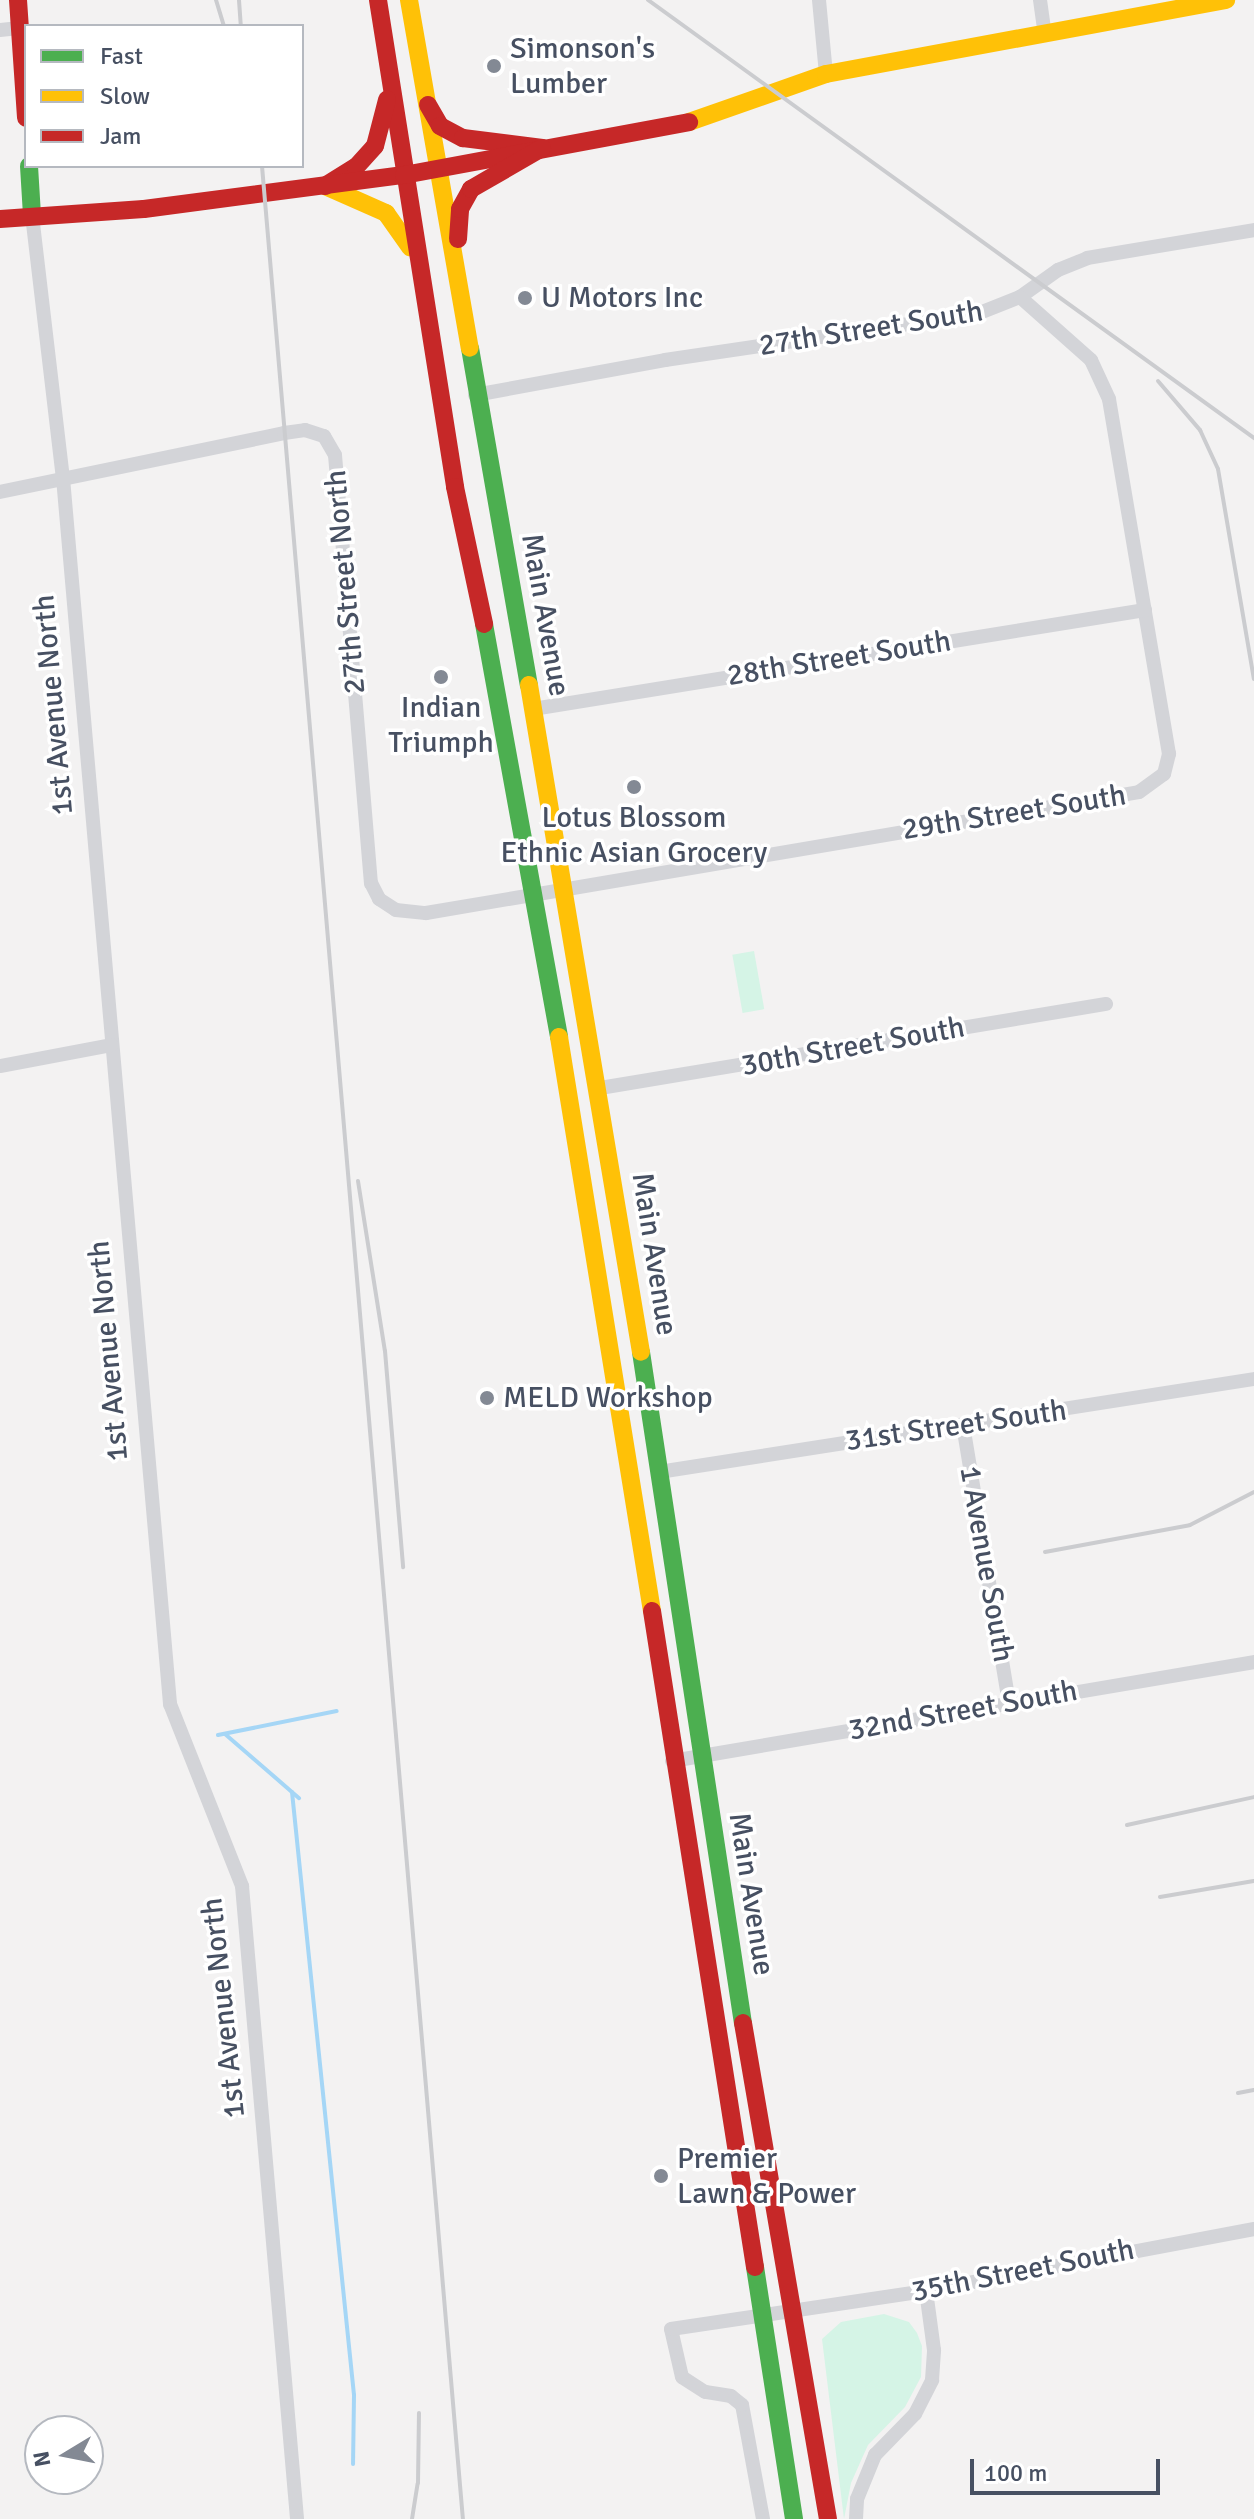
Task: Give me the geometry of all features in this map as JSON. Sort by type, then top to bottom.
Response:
[{"type":"main road","points":[[18,0],[24,92]]},
{"type":"main road","name":"Main Avenue","points":[[378,0],[421,275],[534,895],[609,1340],[672,1761],[794,2519]]},
{"type":"main road","name":"Main Avenue","points":[[409,0],[475,395],[600,1088],[701,1756],[828,2519]]},
{"type":"main road","points":[[0,219],[232,199],[404,175],[676,126],[826,74],[1044,30],[1226,0]]},
{"type":"main road","points":[[325,186],[356,167],[375,146],[390,82]]},
{"type":"main road","points":[[425,99],[440,126],[463,138],[542,148]]},
{"type":"main road","points":[[462,317],[457,221],[464,199],[484,178],[542,148]]},
{"type":"main road","name":"1st Avenue North","points":[[29,168],[32,215]]},
{"type":"main road","points":[[325,186],[397,222],[421,275]]},
{"type":"main road","points":[[474,578],[490,578],[495,584],[538,737]]},
{"type":"main road","points":[[609,1340],[626,1350],[655,1448]]},
{"type":"street","points":[[819,0],[826,74]]},
{"type":"street","points":[[1040,0],[1044,30]]},
{"type":"street","points":[[0,30],[19,28]]},
{"type":"street","name":"1st Avenue North","points":[[32,215],[63,478],[170,1704],[242,1886],[297,2519]]},
{"type":"street","name":"27th Street South","points":[[475,395],[665,360],[977,314],[1020,297],[1058,270],[1087,258],[1254,230]]},
{"type":"street","name":"29th Street South","points":[[534,895],[1154,786],[1164,774],[1169,754],[1103,378],[1091,360],[1020,297]]},
{"type":"street","name":"27th Street North","points":[[0,492],[284,433],[305,430],[324,436],[335,455],[371,883],[379,899],[396,910],[426,913],[534,895]]},
{"type":"street","name":"28th Street South","points":[[533,709],[1145,610]]},
{"type":"street","name":"30th Street South","points":[[600,1088],[1106,1004]]},
{"type":"street","points":[[0,1066],[111,1045]]},
{"type":"street","name":"31st Street South","points":[[659,1472],[1254,1379]]},
{"type":"street","name":"1 Avenue South","points":[[963,1425],[1009,1703]]},
{"type":"street","name":"32nd Street South","points":[[672,1761],[1254,1662]]},
{"type":"street","name":"35th Street South","points":[[763,2519],[742,2405],[731,2396],[705,2392],[682,2377],[671,2329],[926,2291],[1254,2229]]},
{"type":"street","points":[[856,2519],[857,2499],[875,2455],[915,2414],[932,2380],[934,2350],[926,2291]]},
{"type":"green space","points":[[754,951],[764,1009],[743,1013],[732,955]]},
{"type":"green space","points":[[884,2314],[909,2322],[917,2333],[922,2346],[921,2377],[905,2407],[868,2445],[851,2483],[844,2519],[822,2339],[841,2322]]},
{"type":"waterway","points":[[218,1735],[337,1711]]},
{"type":"waterway","points":[[225,1734],[299,1798]]},
{"type":"waterway","points":[[292,1792],[354,2395],[353,2464]]},
{"type":"railway","points":[[216,0],[223,24]]},
{"type":"railway","points":[[239,0],[241,24]]},
{"type":"railway","points":[[648,0],[1254,438]]},
{"type":"railway","points":[[262,168],[463,2519]]},
{"type":"railway","points":[[1158,381],[1200,430],[1218,469],[1254,679]]},
{"type":"railway","points":[[358,1181],[385,1351],[403,1567]]},
{"type":"railway","points":[[1045,1552],[1190,1525],[1254,1492]]},
{"type":"railway","points":[[1127,1825],[1254,1797]]},
{"type":"railway","points":[[1160,1897],[1254,1881]]},
{"type":"railway","points":[[1238,2093],[1254,2090]]},
{"type":"railway","points":[[412,2519],[418,2483],[419,2413]]},
{"type":"traffic: fast","points":[[29,168],[32,215]]},
{"type":"traffic: fast","points":[[470,348],[529,685]]},
{"type":"traffic: fast","points":[[484,624],[559,1037]]},
{"type":"traffic: fast","points":[[641,1352],[743,2023]]},
{"type":"traffic: fast","points":[[755,2267],[794,2519]]},
{"type":"traffic: slow","points":[[409,0],[470,348]]},
{"type":"traffic: slow","points":[[689,122],[826,74],[1226,0]]},
{"type":"traffic: slow","points":[[325,186],[386,213],[410,247]]},
{"type":"traffic: slow","points":[[529,685],[641,1352]]},
{"type":"traffic: slow","points":[[559,1037],[652,1611]]},
{"type":"traffic: jam","points":[[18,0],[24,88]]},
{"type":"traffic: jam","points":[[378,0],[455,487],[484,624]]},
{"type":"traffic: jam","points":[[325,186],[356,167],[375,146],[387,100]]},
{"type":"traffic: jam","points":[[428,105],[440,126],[463,138],[542,148]]},
{"type":"traffic: jam","points":[[0,219],[144,209],[404,175],[689,122]]},
{"type":"traffic: jam","points":[[458,239],[460,209],[471,189],[542,148]]},
{"type":"traffic: jam","points":[[652,1611],[755,2267]]},
{"type":"traffic: jam","points":[[743,2023],[828,2519]]},
{"type":"place","name":"Simonson's Lumber","points":[[494,66]]},
{"type":"place","name":"U Motors Inc","points":[[525,298]]},
{"type":"place","name":"Indian Triumph","points":[[441,677]]},
{"type":"place","name":"Lotus Blossom Ethnic Asian Grocery","points":[[634,787]]},
{"type":"place","name":"MELD Workshop","points":[[487,1398]]},
{"type":"place","name":"Premier Lawn & Power","points":[[661,2176]]}]
